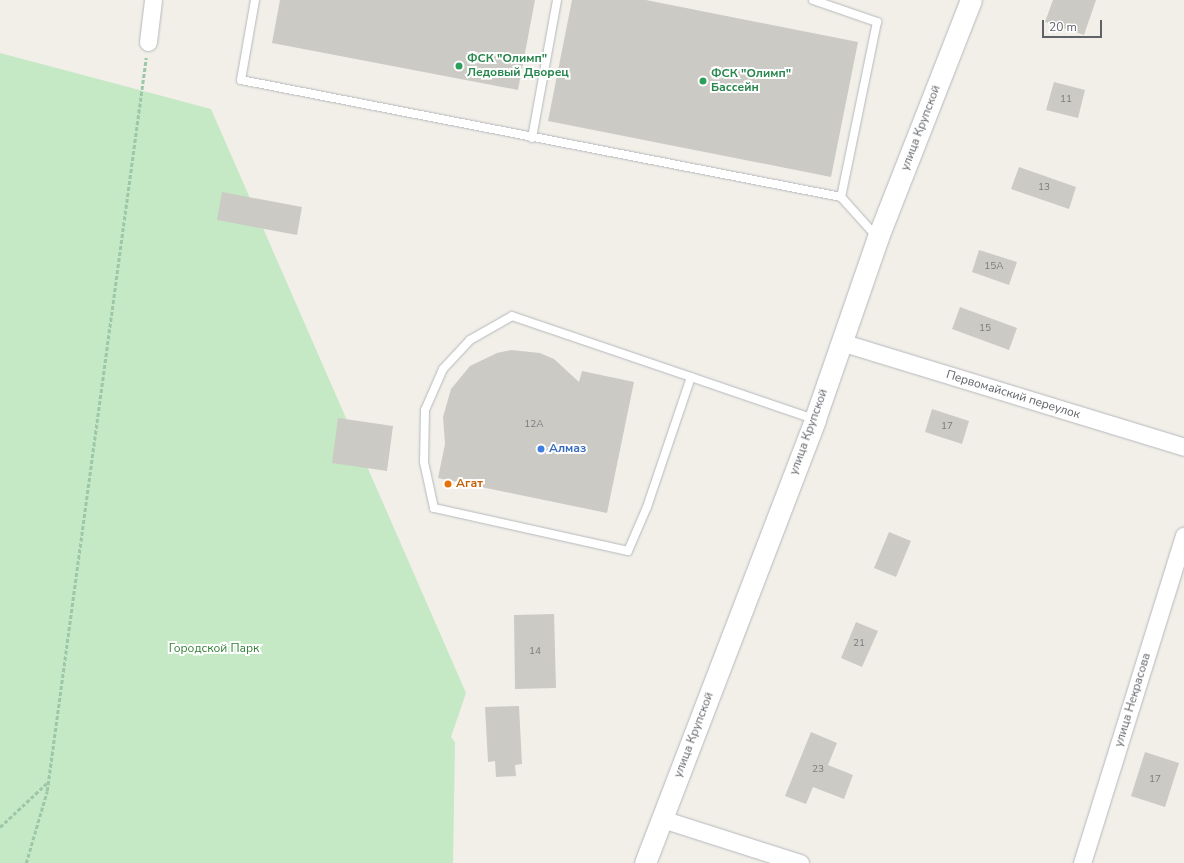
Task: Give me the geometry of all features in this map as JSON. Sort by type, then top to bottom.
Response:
[{"type":"street","points":[[148,42],[153,0]]},
{"type":"street","name":"улица Крупской","points":[[645,863],[815,419],[878,237],[971,0]]},
{"type":"street","name":"Первомайский переулок","points":[[841,342],[1184,447]]},
{"type":"street","name":"улица Некрасова","points":[[1082,863],[1184,536]]},
{"type":"street","points":[[662,819],[800,863]]},
{"type":"lane","points":[[255,0],[240,80],[841,197],[878,237]]},
{"type":"lane","points":[[532,138],[557,0]]},
{"type":"lane","points":[[813,0],[877,22],[841,197]]},
{"type":"lane","points":[[691,377],[647,508],[628,551],[434,508],[424,462],[425,410],[443,368],[470,340],[512,316],[815,419]]},
{"type":"path","points":[[26,863],[48,783],[148,42]]},
{"type":"path","points":[[0,827],[48,783]]},
{"type":"green space","name":"Городской Парк","points":[[0,53],[211,109],[466,693],[451,737],[455,742],[453,863],[0,863]]},
{"type":"building","name":"ФСК \"Олимп\" Ледовый Дворец","points":[[280,0],[535,0],[518,90],[272,43]]},
{"type":"building","name":"ФСК \"Олимп\" Бассейн","points":[[572,0],[646,0],[858,42],[831,177],[548,121]]},
{"type":"building","points":[[1053,0],[1096,0],[1084,35],[1045,22]]},
{"type":"building","points":[[1054,82],[1085,90],[1078,118],[1046,110]]},
{"type":"building","points":[[1019,167],[1076,187],[1069,209],[1011,189]]},
{"type":"building","points":[[222,192],[302,207],[297,235],[217,220]]},
{"type":"building","points":[[979,250],[1017,262],[1009,285],[972,272]]},
{"type":"building","points":[[960,307],[1017,328],[1009,350],[952,329]]},
{"type":"building","points":[[511,350],[540,353],[554,359],[579,382],[582,371],[634,382],[607,513],[438,478],[445,444],[443,417],[451,389],[470,366],[497,353]]},
{"type":"building","points":[[932,409],[969,421],[962,444],[925,432]]},
{"type":"building","points":[[338,418],[393,426],[387,471],[332,463]]},
{"type":"building","points":[[889,532],[911,541],[896,577],[874,568]]},
{"type":"building","points":[[554,614],[556,688],[515,689],[514,615]]},
{"type":"building","points":[[856,622],[878,631],[862,667],[841,658]]},
{"type":"building","points":[[519,706],[522,764],[515,765],[516,776],[496,777],[495,761],[488,762],[485,707]]},
{"type":"building","points":[[811,732],[837,743],[828,765],[853,775],[844,799],[813,787],[806,804],[785,796]]},
{"type":"building","points":[[1145,752],[1179,763],[1165,807],[1131,796]]},
{"type":"place","name":"ФСК \"Олимп\" Ледовый Дворец","points":[[459,66]]},
{"type":"place","name":"ФСК \"Олимп\" Бассейн","points":[[703,81]]},
{"type":"place","name":"Алмаз","points":[[541,449]]},
{"type":"place","name":"Агат","points":[[448,484]]}]
